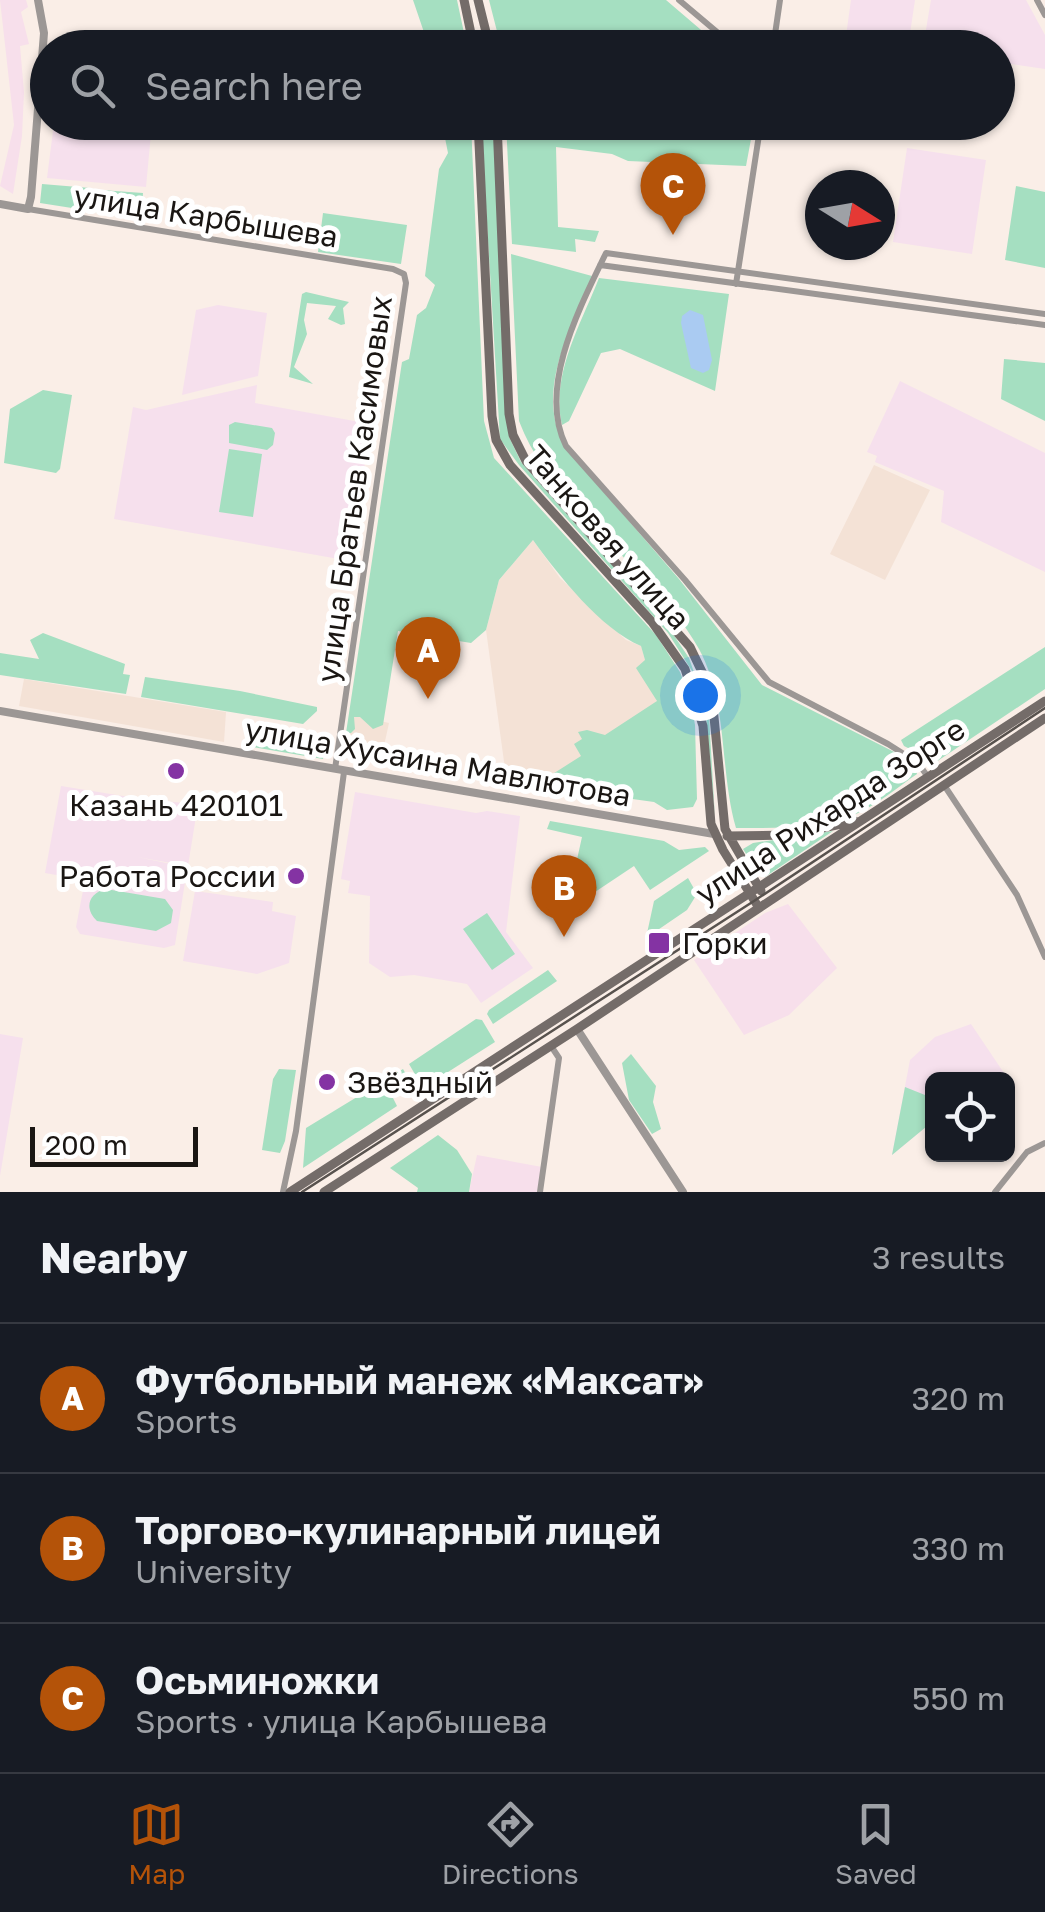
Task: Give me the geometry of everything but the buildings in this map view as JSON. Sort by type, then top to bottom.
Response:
[{"type":"main road","points":[[464,0],[470,30]]},
{"type":"main road","points":[[478,0],[486,30]]},
{"type":"main road","name":"Танковая улица","points":[[479,140],[496,440],[510,466],[652,622],[685,670],[703,726],[714,834],[764,905]]},
{"type":"main road","name":"Танковая улица","points":[[498,140],[513,434],[526,460],[690,647],[713,707],[722,811],[729,836],[755,891]]},
{"type":"main road","name":"улица Рихарда Зорге","points":[[286,1192],[1045,701]]},
{"type":"main road","name":"улица Рихарда Зорге","points":[[324,1192],[1045,718]]},
{"type":"main road","name":"улица Хусаина Мавлютова","points":[[714,834],[790,835],[867,818]]},
{"type":"main road","points":[[567,1012],[577,1029]]},
{"type":"street","points":[[38,0],[43,30]]},
{"type":"street","points":[[678,0],[714,30]]},
{"type":"street","points":[[776,30],[780,0]]},
{"type":"street","points":[[1037,0],[1045,15]]},
{"type":"street","points":[[28,209],[34,140]]},
{"type":"street","points":[[736,284],[759,140]]},
{"type":"street","name":"улица Карбышева","points":[[0,204],[378,266],[404,274]]},
{"type":"street","points":[[928,777],[918,763],[888,744],[769,682],[566,446],[558,429],[555,406],[558,374],[606,253],[1045,314]]},
{"type":"street","points":[[600,266],[1045,325]]},
{"type":"street","name":"улица Братьев Касимовых","points":[[286,1192],[402,315],[404,274]]},
{"type":"street","name":"улица Хусаина Мавлютова","points":[[0,711],[714,834]]},
{"type":"street","points":[[944,785],[1017,895],[1045,957]]},
{"type":"street","points":[[577,1029],[683,1192]]},
{"type":"street","points":[[540,1192],[559,1058],[551,1046]]},
{"type":"street","points":[[995,1192],[1027,1152],[1045,1142]]},
{"type":"shaded area","points":[[0,0],[26,0],[28,7],[21,12],[29,44],[20,46],[22,136],[13,194],[0,186],[14,125]]},
{"type":"shaded area","points":[[851,0],[915,0],[911,30],[847,30]]},
{"type":"shaded area","points":[[931,0],[1026,0],[1045,35],[1045,69],[1015,65],[1015,30],[926,30]]},
{"type":"shaded area","points":[[52,140],[150,140],[146,187],[47,178]]},
{"type":"shaded area","points":[[907,148],[986,160],[972,254],[895,242]]},
{"type":"shaded area","points":[[218,305],[267,313],[258,376],[182,395],[196,310]]},
{"type":"shaded area","points":[[900,381],[1045,453],[1045,572],[941,522],[944,491],[875,462],[877,456],[867,452]]},
{"type":"shaded area","points":[[257,385],[255,403],[371,424],[350,561],[114,519],[133,407],[146,410]]},
{"type":"shaded area","points":[[874,465],[930,490],[885,580],[830,554]]},
{"type":"shaded area","points":[[533,540],[560,578],[626,640],[641,646],[657,702],[624,728],[612,793],[506,776],[486,630],[499,580]]},
{"type":"shaded area","points":[[24,679],[226,712],[224,742],[19,706]]},
{"type":"shaded area","points":[[351,714],[389,723],[382,755],[345,748]]},
{"type":"shaded area","points":[[61,786],[198,804],[188,866],[137,857],[181,866],[186,876],[175,945],[164,948],[80,934],[76,927],[85,880],[45,873]]},
{"type":"shaded area","points":[[355,792],[476,813],[520,816],[506,932],[533,968],[481,1003],[467,984],[414,975],[390,977],[369,963],[370,896],[348,893],[350,881],[341,879]]},
{"type":"shaded area","points":[[195,891],[273,902],[272,911],[296,916],[289,963],[257,974],[183,961]]},
{"type":"shaded area","points":[[788,904],[837,968],[789,1015],[744,1035],[694,960],[765,913]]},
{"type":"shaded area","points":[[971,1024],[1003,1072],[925,1072],[925,1128],[892,1155],[910,1060],[935,1037]]},
{"type":"shaded area","points":[[0,1034],[23,1038],[0,1176]]},
{"type":"shaded area","points":[[477,1155],[542,1167],[537,1192],[469,1192]]},
{"type":"green space","points":[[413,0],[457,0],[463,30],[423,30]]},
{"type":"green space","points":[[489,0],[666,0],[701,30],[497,30]]},
{"type":"green space","points":[[445,140],[472,140],[484,421],[494,458],[656,635],[680,672],[695,725],[697,799],[693,807],[667,810],[654,802],[618,797],[619,789],[548,777],[581,756],[574,744],[582,739],[578,732],[605,735],[657,701],[636,668],[645,660],[641,646],[596,614],[533,540],[499,580],[486,630],[471,643],[398,631],[383,725],[373,729],[360,717],[354,717],[355,729],[346,733],[402,362],[409,359],[417,315],[426,308],[435,285],[425,276],[439,169],[448,153]]},
{"type":"green space","points":[[482,140],[494,140],[509,437],[521,462],[671,631],[689,658],[709,716],[715,818],[706,717],[692,671],[668,633],[500,439]]},
{"type":"green space","points":[[507,140],[751,140],[746,166],[628,161],[612,154],[556,147],[558,227],[599,231],[595,242],[575,239],[576,252],[512,244]]},
{"type":"green space","points":[[42,184],[90,188],[91,211],[40,203]]},
{"type":"green space","points":[[1016,186],[1045,192],[1045,268],[1005,260]]},
{"type":"green space","points":[[101,190],[143,193],[141,219],[95,212]]},
{"type":"green space","points":[[323,213],[407,225],[401,264],[318,252]]},
{"type":"green space","points":[[511,254],[592,276],[566,339],[554,383],[556,426],[565,447],[679,579],[762,685],[914,762],[917,774],[872,806],[842,819],[797,827],[736,828],[715,692],[699,649],[656,591],[555,483],[519,421]]},
{"type":"green space","points":[[599,278],[729,294],[715,391],[620,349],[601,353],[569,421],[562,425],[559,406],[564,368]]},
{"type":"green space","points":[[302,294],[349,302],[343,308],[345,324],[341,325],[328,319],[336,306],[307,303],[307,334],[294,367],[313,384],[289,377]]},
{"type":"green space","points":[[1004,359],[1045,363],[1045,421],[1001,399]]},
{"type":"green space","points":[[43,390],[72,395],[60,469],[56,473],[4,463],[10,409]]},
{"type":"green space","points":[[235,422],[272,428],[273,445],[267,450],[229,443],[229,425]]},
{"type":"green space","points":[[229,449],[262,454],[253,517],[219,512]]},
{"type":"green space","points":[[43,633],[125,664],[123,674],[130,675],[126,694],[0,675],[0,653],[39,659],[30,640]]},
{"type":"green space","points":[[1045,647],[1045,689],[936,762],[904,746],[901,740]]},
{"type":"green space","points":[[145,677],[240,691],[317,707],[317,711],[303,724],[141,697]]},
{"type":"green space","points":[[252,724],[327,737],[323,759],[247,746]]},
{"type":"green space","points":[[550,821],[664,841],[679,850],[705,847],[709,851],[650,890],[634,866],[580,902],[572,882],[582,837],[547,829]]},
{"type":"green space","points":[[833,831],[765,877],[758,873],[743,849],[753,843]]},
{"type":"green space","points":[[688,878],[697,894],[687,910],[646,938],[654,901]]},
{"type":"green space","points":[[106,889],[165,899],[173,910],[171,923],[156,931],[97,921],[90,911],[90,902],[95,894]]},
{"type":"green space","points":[[487,913],[515,954],[492,970],[463,929]]},
{"type":"green space","points":[[548,970],[557,981],[493,1024],[487,1014],[489,1010]]},
{"type":"green space","points":[[476,1019],[482,1020],[495,1042],[423,1088],[409,1064]]},
{"type":"green space","points":[[631,1054],[656,1086],[653,1102],[661,1129],[652,1134],[629,1100],[622,1063]]},
{"type":"green space","points":[[279,1069],[296,1070],[280,1153],[262,1150],[273,1079]]},
{"type":"green space","points":[[403,1069],[413,1087],[393,1098],[397,1106],[303,1168],[306,1128]]},
{"type":"green space","points":[[905,1087],[925,1095],[925,1128],[892,1155]]},
{"type":"green space","points":[[438,1135],[457,1150],[472,1174],[469,1192],[417,1192],[418,1188],[390,1168]]},
{"type":"water","points":[[690,310],[703,315],[712,360],[709,370],[703,373],[691,368],[681,323],[682,316]]},
{"type":"tram line","points":[[302,1192],[1045,708]]},
{"type":"place","name":"Осьминожки","points":[[673,235]]},
{"type":"place","name":"Футбольный манеж «Максат»","points":[[428,699]]},
{"type":"place","name":"Казань 420101","points":[[176,771]]},
{"type":"place","name":"Работа России","points":[[296,876]]},
{"type":"place","name":"Торгово-кулинарный лицей","points":[[564,937]]},
{"type":"place","name":"Горки","points":[[659,943]]},
{"type":"place","name":"Звёздный","points":[[327,1082]]}]
